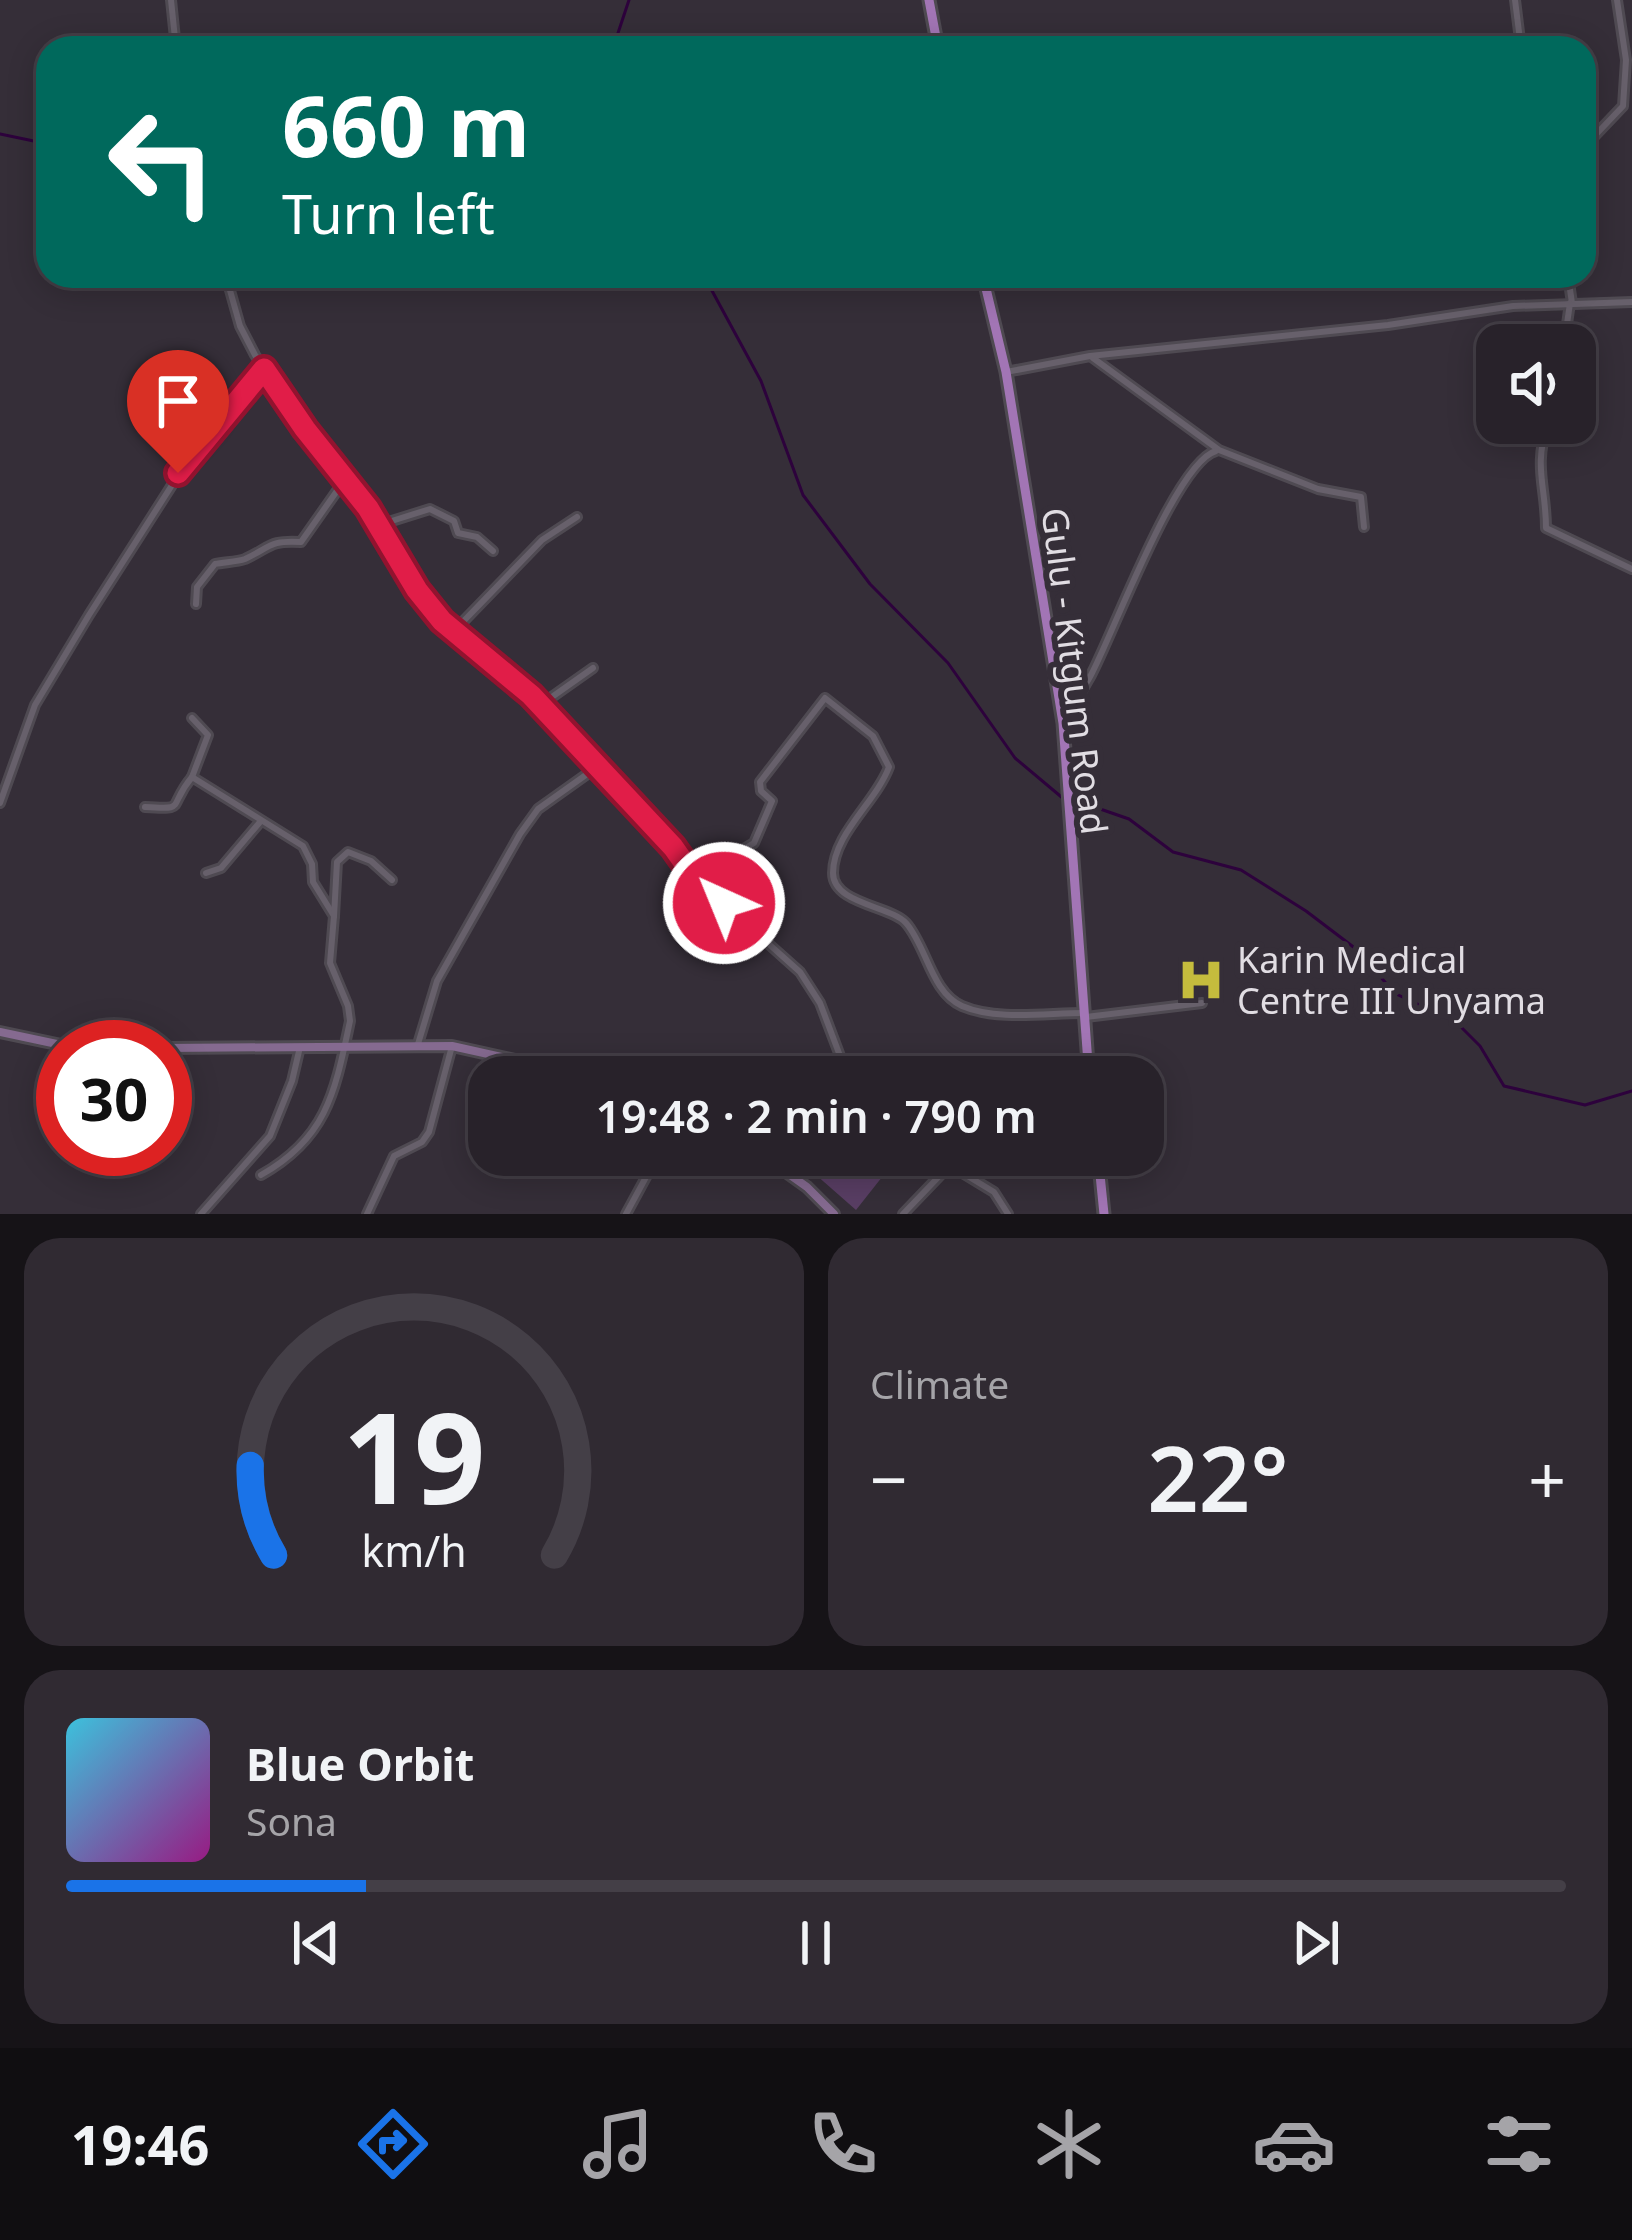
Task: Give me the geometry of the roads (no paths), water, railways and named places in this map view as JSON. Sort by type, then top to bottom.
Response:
[{"type":"main road","points":[[929,0],[936,36]]},
{"type":"main road","name":"Gulu - Kitgum Road","points":[[986,288],[1006,372],[1063,723],[1087,1056]]},
{"type":"main road","points":[[1100,1176],[1104,1214]]},
{"type":"street","points":[[171,0],[175,36]]},
{"type":"street","points":[[1515,0],[1520,36]]},
{"type":"street","points":[[1596,134],[1623,106],[1626,61],[1617,0]]},
{"type":"street","points":[[229,288],[240,326],[264,369],[346,478],[417,590],[454,632],[541,705],[673,847],[695,878],[800,972],[820,1003],[838,1056]]},
{"type":"street","points":[[1568,324],[1569,288]]},
{"type":"street","points":[[1006,372],[1090,356],[1388,325],[1513,306],[1632,302]]},
{"type":"street","points":[[1090,356],[1219,450],[1318,489],[1361,497],[1364,527]]},
{"type":"street","points":[[0,803],[35,705],[89,615],[197,446],[264,369]]},
{"type":"street","points":[[1544,444],[1538,476],[1546,528],[1632,569]]},
{"type":"street","points":[[1063,723],[1094,670],[1167,510],[1202,456],[1219,450]]},
{"type":"street","points":[[196,604],[196,587],[215,564],[244,560],[263,546],[301,542],[346,478]]},
{"type":"street","points":[[378,525],[430,509],[454,521],[458,533],[477,537],[493,550]]},
{"type":"street","points":[[454,632],[542,540],[578,517]]},
{"type":"street","points":[[541,705],[593,668]]},
{"type":"street","points":[[695,878],[758,839],[772,801],[761,791],[760,782],[825,698],[873,736],[889,767],[842,846],[833,869],[839,888],[869,908],[891,912],[905,921],[937,980],[958,1004],[998,1012],[1083,1015],[1202,1003]]},
{"type":"street","points":[[145,807],[173,809],[191,777],[208,735],[192,718]]},
{"type":"street","points":[[418,1044],[437,981],[520,834],[538,809],[597,767]]},
{"type":"street","points":[[191,777],[303,846],[312,864],[313,882],[334,916]]},
{"type":"street","points":[[206,873],[221,868],[260,822]]},
{"type":"street","points":[[261,1175],[291,1157],[317,1130],[350,1021],[330,964],[337,862],[349,852],[371,861],[392,880]]},
{"type":"street","points":[[0,1032],[36,1040]]},
{"type":"street","points":[[192,1048],[418,1044],[497,1056]]},
{"type":"street","points":[[367,1214],[394,1156],[422,1142],[429,1132],[452,1046]]},
{"type":"street","points":[[201,1214],[270,1136],[300,1047]]},
{"type":"street","points":[[626,1214],[647,1176]]},
{"type":"street","points":[[794,1176],[834,1214]]},
{"type":"street","points":[[903,1214],[939,1176]]},
{"type":"street","points":[[966,1176],[994,1192],[1008,1214]]},
{"type":"waterway","points":[[617,36],[629,0]]},
{"type":"waterway","points":[[0,134],[36,142]]},
{"type":"waterway","points":[[711,288],[761,381],[803,495],[870,584],[948,663],[1015,758],[1065,800]]},
{"type":"waterway","points":[[1080,802],[1129,819],[1173,852],[1241,870],[1306,911],[1360,952],[1394,993],[1456,1022],[1480,1046],[1504,1086],[1585,1105],[1632,1091]]},
{"type":"place","name":"Karin Medical Centre III Unyama","points":[[1201,980]]}]
